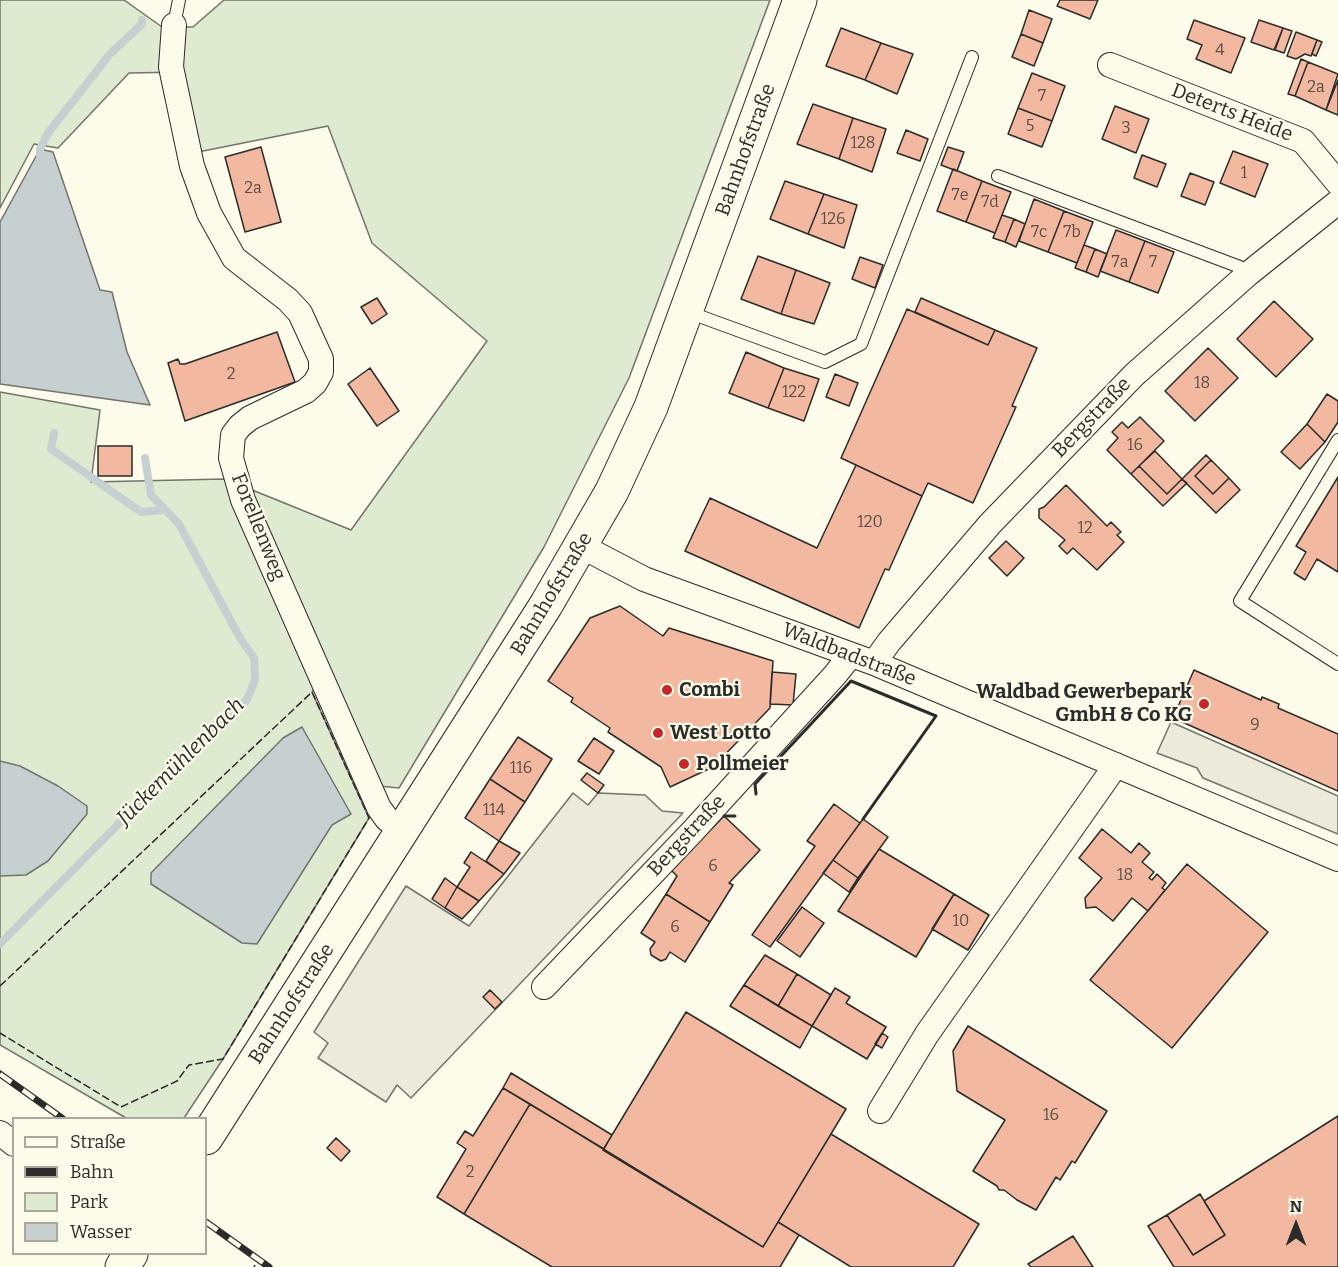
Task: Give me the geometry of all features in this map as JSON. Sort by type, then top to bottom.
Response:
[{"type":"street","name":"Bahnhofstraße","points":[[207,1136],[582,546],[612,491],[651,406],[687,312],[800,0]]},
{"type":"street","name":"Forellenweg","points":[[174,24],[171,67],[192,166],[209,213],[234,258],[288,300],[300,313],[321,359],[321,372],[315,383],[306,391],[250,418],[233,435],[231,458],[248,509],[379,808],[387,819],[403,831]]},
{"type":"street","name":"Deterts Heide","points":[[1110,65],[1303,141],[1338,183]]},
{"type":"street","name":"Bergstraße","points":[[873,663],[990,524],[1126,383],[1248,274],[1338,202]]},
{"type":"street","name":"Waldbadstraße","points":[[582,546],[644,579],[873,663],[1338,859]]},
{"type":"street","name":"Bergstraße","points":[[544,987],[700,823],[834,676],[850,654]]},
{"type":"street","points":[[880,1111],[927,1034],[1116,765]]},
{"type":"lane","name":"Forellenweg","points":[[174,24],[179,0]]},
{"type":"lane","points":[[687,312],[825,362],[861,344],[972,57]]},
{"type":"lane","points":[[998,176],[1240,267],[1248,274]]},
{"type":"lane","points":[[1338,440],[1240,601],[1338,664]]},
{"type":"green space","points":[[0,0],[124,0],[162,27],[193,27],[224,0],[770,0],[629,378],[544,547],[399,788],[379,786],[329,666],[312,692],[369,818],[223,1059],[185,1117],[124,1117],[0,1045],[0,392],[100,410],[91,482],[225,479],[351,530],[487,341],[372,243],[328,126],[198,152],[181,72],[129,73],[58,148],[34,144],[0,208]]},
{"type":"shaded area","points":[[1171,722],[1338,796],[1338,834],[1203,778],[1197,768],[1157,753]]},
{"type":"shaded area","points":[[573,793],[588,805],[598,793],[645,795],[662,811],[683,813],[411,1098],[397,1085],[386,1102],[318,1058],[328,1043],[314,1032],[406,886],[469,926]]},
{"type":"water","points":[[40,149],[53,152],[100,290],[112,292],[127,352],[150,405],[0,384],[0,222]]},
{"type":"water","points":[[302,727],[351,814],[332,825],[257,944],[242,943],[151,884],[151,873],[283,738]]},
{"type":"water","points":[[0,761],[20,766],[58,786],[87,806],[87,814],[48,861],[26,875],[0,876]]},
{"type":"building","points":[[1060,0],[1098,0],[1090,19],[1057,6]]},
{"type":"building","points":[[1029,10],[1052,19],[1043,43],[1021,34]]},
{"type":"building","points":[[1194,20],[1245,38],[1231,73],[1196,59],[1202,45],[1187,39]]},
{"type":"building","points":[[1259,20],[1283,28],[1274,50],[1251,42]]},
{"type":"building","points":[[841,28],[881,43],[865,80],[826,66]]},
{"type":"building","points":[[1283,28],[1292,31],[1284,53],[1275,50]]},
{"type":"building","points":[[1296,32],[1317,40],[1311,56],[1305,54],[1296,59],[1287,56]]},
{"type":"building","points":[[1021,34],[1043,43],[1034,66],[1012,57]]},
{"type":"building","points":[[1317,40],[1322,42],[1316,56],[1312,54]]},
{"type":"building","points":[[881,43],[913,54],[897,94],[865,80]]},
{"type":"building","points":[[1301,59],[1308,62],[1295,96],[1288,94]]},
{"type":"building","points":[[1308,62],[1338,74],[1326,110],[1295,96]]},
{"type":"building","points":[[1032,73],[1065,86],[1052,121],[1018,108]]},
{"type":"building","points":[[1338,80],[1338,115],[1326,110]]},
{"type":"building","points":[[813,104],[853,118],[839,159],[797,144]]},
{"type":"building","points":[[1115,106],[1149,119],[1136,153],[1102,139]]},
{"type":"building","points":[[1018,108],[1052,121],[1042,147],[1008,134]]},
{"type":"building","points":[[853,118],[886,129],[872,172],[839,159]]},
{"type":"building","points":[[906,130],[928,139],[920,161],[897,153]]},
{"type":"building","points":[[261,147],[281,222],[245,232],[225,157]]},
{"type":"building","points":[[948,147],[964,152],[957,171],[941,165]]},
{"type":"building","points":[[1233,151],[1268,164],[1255,197],[1220,183]]},
{"type":"building","points":[[1142,155],[1166,164],[1157,187],[1134,178]]},
{"type":"building","points":[[953,169],[982,181],[966,222],[937,211]]},
{"type":"building","points":[[1190,173],[1214,182],[1205,205],[1181,196]]},
{"type":"building","points":[[785,181],[824,194],[808,234],[770,219]]},
{"type":"building","points":[[982,181],[1011,192],[995,233],[966,222]]},
{"type":"building","points":[[824,194],[857,205],[844,248],[808,234]]},
{"type":"building","points":[[1034,199],[1064,211],[1048,252],[1019,241]]},
{"type":"building","points":[[1064,211],[1093,222],[1077,263],[1048,252]]},
{"type":"building","points":[[1002,215],[1014,219],[1005,242],[993,238]]},
{"type":"building","points":[[1014,219],[1025,224],[1016,247],[1005,242]]},
{"type":"building","points":[[1116,230],[1145,241],[1129,282],[1100,271]]},
{"type":"building","points":[[1145,241],[1174,252],[1158,293],[1129,282]]},
{"type":"building","points":[[1084,245],[1095,249],[1086,272],[1075,268]]},
{"type":"building","points":[[1095,249],[1107,254],[1098,277],[1086,272]]},
{"type":"building","points":[[758,256],[796,270],[781,314],[741,299]]},
{"type":"building","points":[[860,257],[883,265],[875,288],[852,279]]},
{"type":"building","points":[[796,270],[830,283],[814,324],[781,314]]},
{"type":"building","points":[[377,298],[387,314],[372,324],[361,307]]},
{"type":"building","points":[[921,298],[995,330],[988,345],[915,312]]},
{"type":"building","points":[[1274,301],[1313,339],[1276,377],[1237,339]]},
{"type":"building","points":[[907,309],[988,345],[995,330],[1037,348],[1012,406],[1016,407],[973,503],[928,483],[922,496],[841,458]]},
{"type":"building","points":[[277,332],[295,382],[185,421],[168,363],[178,359],[180,364],[185,364]]},
{"type":"building","points":[[1208,348],[1238,378],[1195,421],[1165,391]]},
{"type":"building","points":[[746,352],[784,368],[768,408],[729,393]]},
{"type":"building","points":[[370,368],[399,411],[377,426],[348,384]]},
{"type":"building","points":[[784,368],[819,379],[804,421],[768,408]]},
{"type":"building","points":[[835,374],[858,383],[849,406],[826,397]]},
{"type":"building","points":[[1327,394],[1338,401],[1338,422],[1325,442],[1307,424]]},
{"type":"building","points":[[1140,417],[1164,441],[1131,474],[1107,450],[1118,438],[1112,432],[1122,422],[1128,428]]},
{"type":"building","points":[[1307,424],[1325,442],[1300,469],[1281,452]]},
{"type":"building","points":[[98,446],[132,446],[132,476],[98,476]]},
{"type":"building","points":[[1155,451],[1182,479],[1167,494],[1139,466]]},
{"type":"building","points":[[1206,455],[1211,460],[1195,476],[1213,494],[1229,478],[1240,490],[1216,513],[1182,479]]},
{"type":"building","points":[[1211,460],[1229,478],[1213,494],[1195,476]]},
{"type":"building","points":[[856,465],[922,496],[889,570],[885,569],[859,628],[685,551],[710,498],[817,548]]},
{"type":"building","points":[[1139,466],[1167,494],[1182,479],[1187,483],[1163,506],[1131,474]]},
{"type":"building","points":[[1338,477],[1338,572],[1317,559],[1305,580],[1294,573],[1306,552],[1296,546]]},
{"type":"building","points":[[1066,485],[1107,526],[1111,522],[1121,532],[1117,535],[1124,542],[1097,570],[1073,548],[1067,554],[1059,546],[1065,540],[1039,518],[1039,509],[1044,507]]},
{"type":"building","points":[[1006,541],[1024,558],[1007,576],[989,558]]},
{"type":"building","points":[[620,606],[663,636],[669,628],[773,661],[770,708],[713,767],[670,787],[661,767],[608,732],[610,728],[571,702],[573,698],[548,681],[590,618]]},
{"type":"building","points":[[1194,670],[1261,700],[1262,697],[1279,704],[1278,708],[1338,734],[1338,791],[1173,718]]},
{"type":"building","points":[[772,672],[796,674],[793,705],[770,704]]},
{"type":"building","points":[[518,737],[552,759],[525,802],[490,779]]},
{"type":"building","points":[[594,738],[614,751],[599,774],[578,761]]},
{"type":"building","points":[[587,773],[604,785],[598,793],[581,780]]},
{"type":"building","points":[[490,779],[525,802],[499,841],[465,818]]},
{"type":"building","points":[[834,804],[860,823],[770,947],[752,935],[815,846],[807,841]]},
{"type":"building","points":[[724,816],[760,850],[729,883],[733,885],[710,922],[666,894],[677,876],[671,870]]},
{"type":"building","points":[[863,819],[888,837],[858,878],[833,860]]},
{"type":"building","points":[[1102,829],[1131,853],[1139,843],[1150,853],[1142,862],[1154,872],[1149,878],[1152,880],[1157,874],[1166,883],[1162,888],[1165,890],[1148,911],[1132,898],[1113,921],[1096,907],[1086,908],[1085,898],[1102,878],[1079,858]]},
{"type":"building","points":[[499,841],[520,853],[504,874],[486,861]]},
{"type":"building","points":[[879,849],[954,894],[916,957],[838,911]]},
{"type":"building","points":[[471,852],[504,874],[479,901],[457,887],[470,867],[464,863]]},
{"type":"building","points":[[833,860],[858,878],[849,892],[823,873]]},
{"type":"building","points":[[1187,864],[1268,932],[1172,1048],[1090,980]]},
{"type":"building","points":[[445,878],[457,887],[445,908],[432,899]]},
{"type":"building","points":[[457,887],[479,901],[462,919],[445,908]]},
{"type":"building","points":[[666,894],[710,922],[685,962],[670,952],[666,959],[661,961],[651,955],[650,949],[655,942],[641,933]]},
{"type":"building","points":[[954,894],[989,915],[968,950],[932,929]]},
{"type":"building","points":[[802,907],[824,923],[800,957],[777,941]]},
{"type":"building","points":[[765,955],[797,974],[778,1006],[744,985]]},
{"type":"building","points":[[797,974],[831,995],[812,1026],[778,1006]]},
{"type":"building","points":[[744,985],[812,1026],[800,1048],[730,1006]]},
{"type":"building","points":[[835,988],[850,997],[846,1003],[886,1027],[867,1059],[812,1026]]},
{"type":"building","points":[[490,990],[502,1002],[495,1009],[483,997]]},
{"type":"building","points":[[686,1012],[846,1109],[763,1247],[603,1150]]},
{"type":"building","points":[[968,1026],[1107,1111],[1075,1163],[1072,1161],[1060,1180],[1056,1177],[1036,1210],[1004,1190],[999,1190],[997,1186],[973,1171],[1005,1120],[957,1091],[953,1051]]},
{"type":"building","points":[[882,1033],[888,1037],[882,1048],[875,1044]]},
{"type":"building","points":[[511,1073],[612,1135],[604,1149],[503,1088]]},
{"type":"building","points":[[503,1088],[530,1104],[464,1214],[437,1197],[466,1149],[457,1143],[465,1131],[473,1136]]},
{"type":"building","points":[[530,1104],[763,1247],[778,1222],[799,1235],[780,1267],[552,1267],[464,1214]]},
{"type":"building","points":[[1338,1116],[1338,1267],[1174,1267],[1148,1226],[1167,1215],[1193,1255],[1225,1235],[1204,1201]]},
{"type":"building","points":[[831,1134],[979,1224],[953,1267],[851,1267],[778,1222]]},
{"type":"building","points":[[336,1138],[350,1151],[341,1161],[327,1148]]},
{"type":"building","points":[[1200,1194],[1225,1235],[1193,1255],[1167,1215]]},
{"type":"building","points":[[1073,1236],[1093,1267],[1031,1267],[1028,1264]]},
{"type":"waterway","name":"Jückemühlenbach","points":[[40,159],[40,149],[48,133],[110,54],[142,24],[142,20]]},
{"type":"waterway","points":[[54,433],[51,449],[141,512],[165,510]]},
{"type":"waterway","name":"Jückemühlenbach","points":[[0,944],[218,723],[247,700],[255,680],[254,658],[240,638],[179,524],[151,495],[145,458]]},
{"type":"railway","points":[[0,1074],[61,1117]]},
{"type":"railway","points":[[207,1223],[269,1267]]},
{"type":"fence","points":[[0,986],[312,692],[369,818],[223,1059],[189,1065],[177,1081],[121,1107],[0,1033]]},
{"type":"wall","points":[[756,794],[755,784],[851,681],[936,716],[863,819]]},
{"type":"wall","points":[[724,816],[735,816]]},
{"type":"place","name":"Combi","points":[[667,690]]},
{"type":"place","name":"Waldbad Gewerbepark GmbH & Co KG","points":[[1204,704]]},
{"type":"place","name":"West Lotto","points":[[658,733]]},
{"type":"place","name":"Pollmeier","points":[[684,764]]}]
